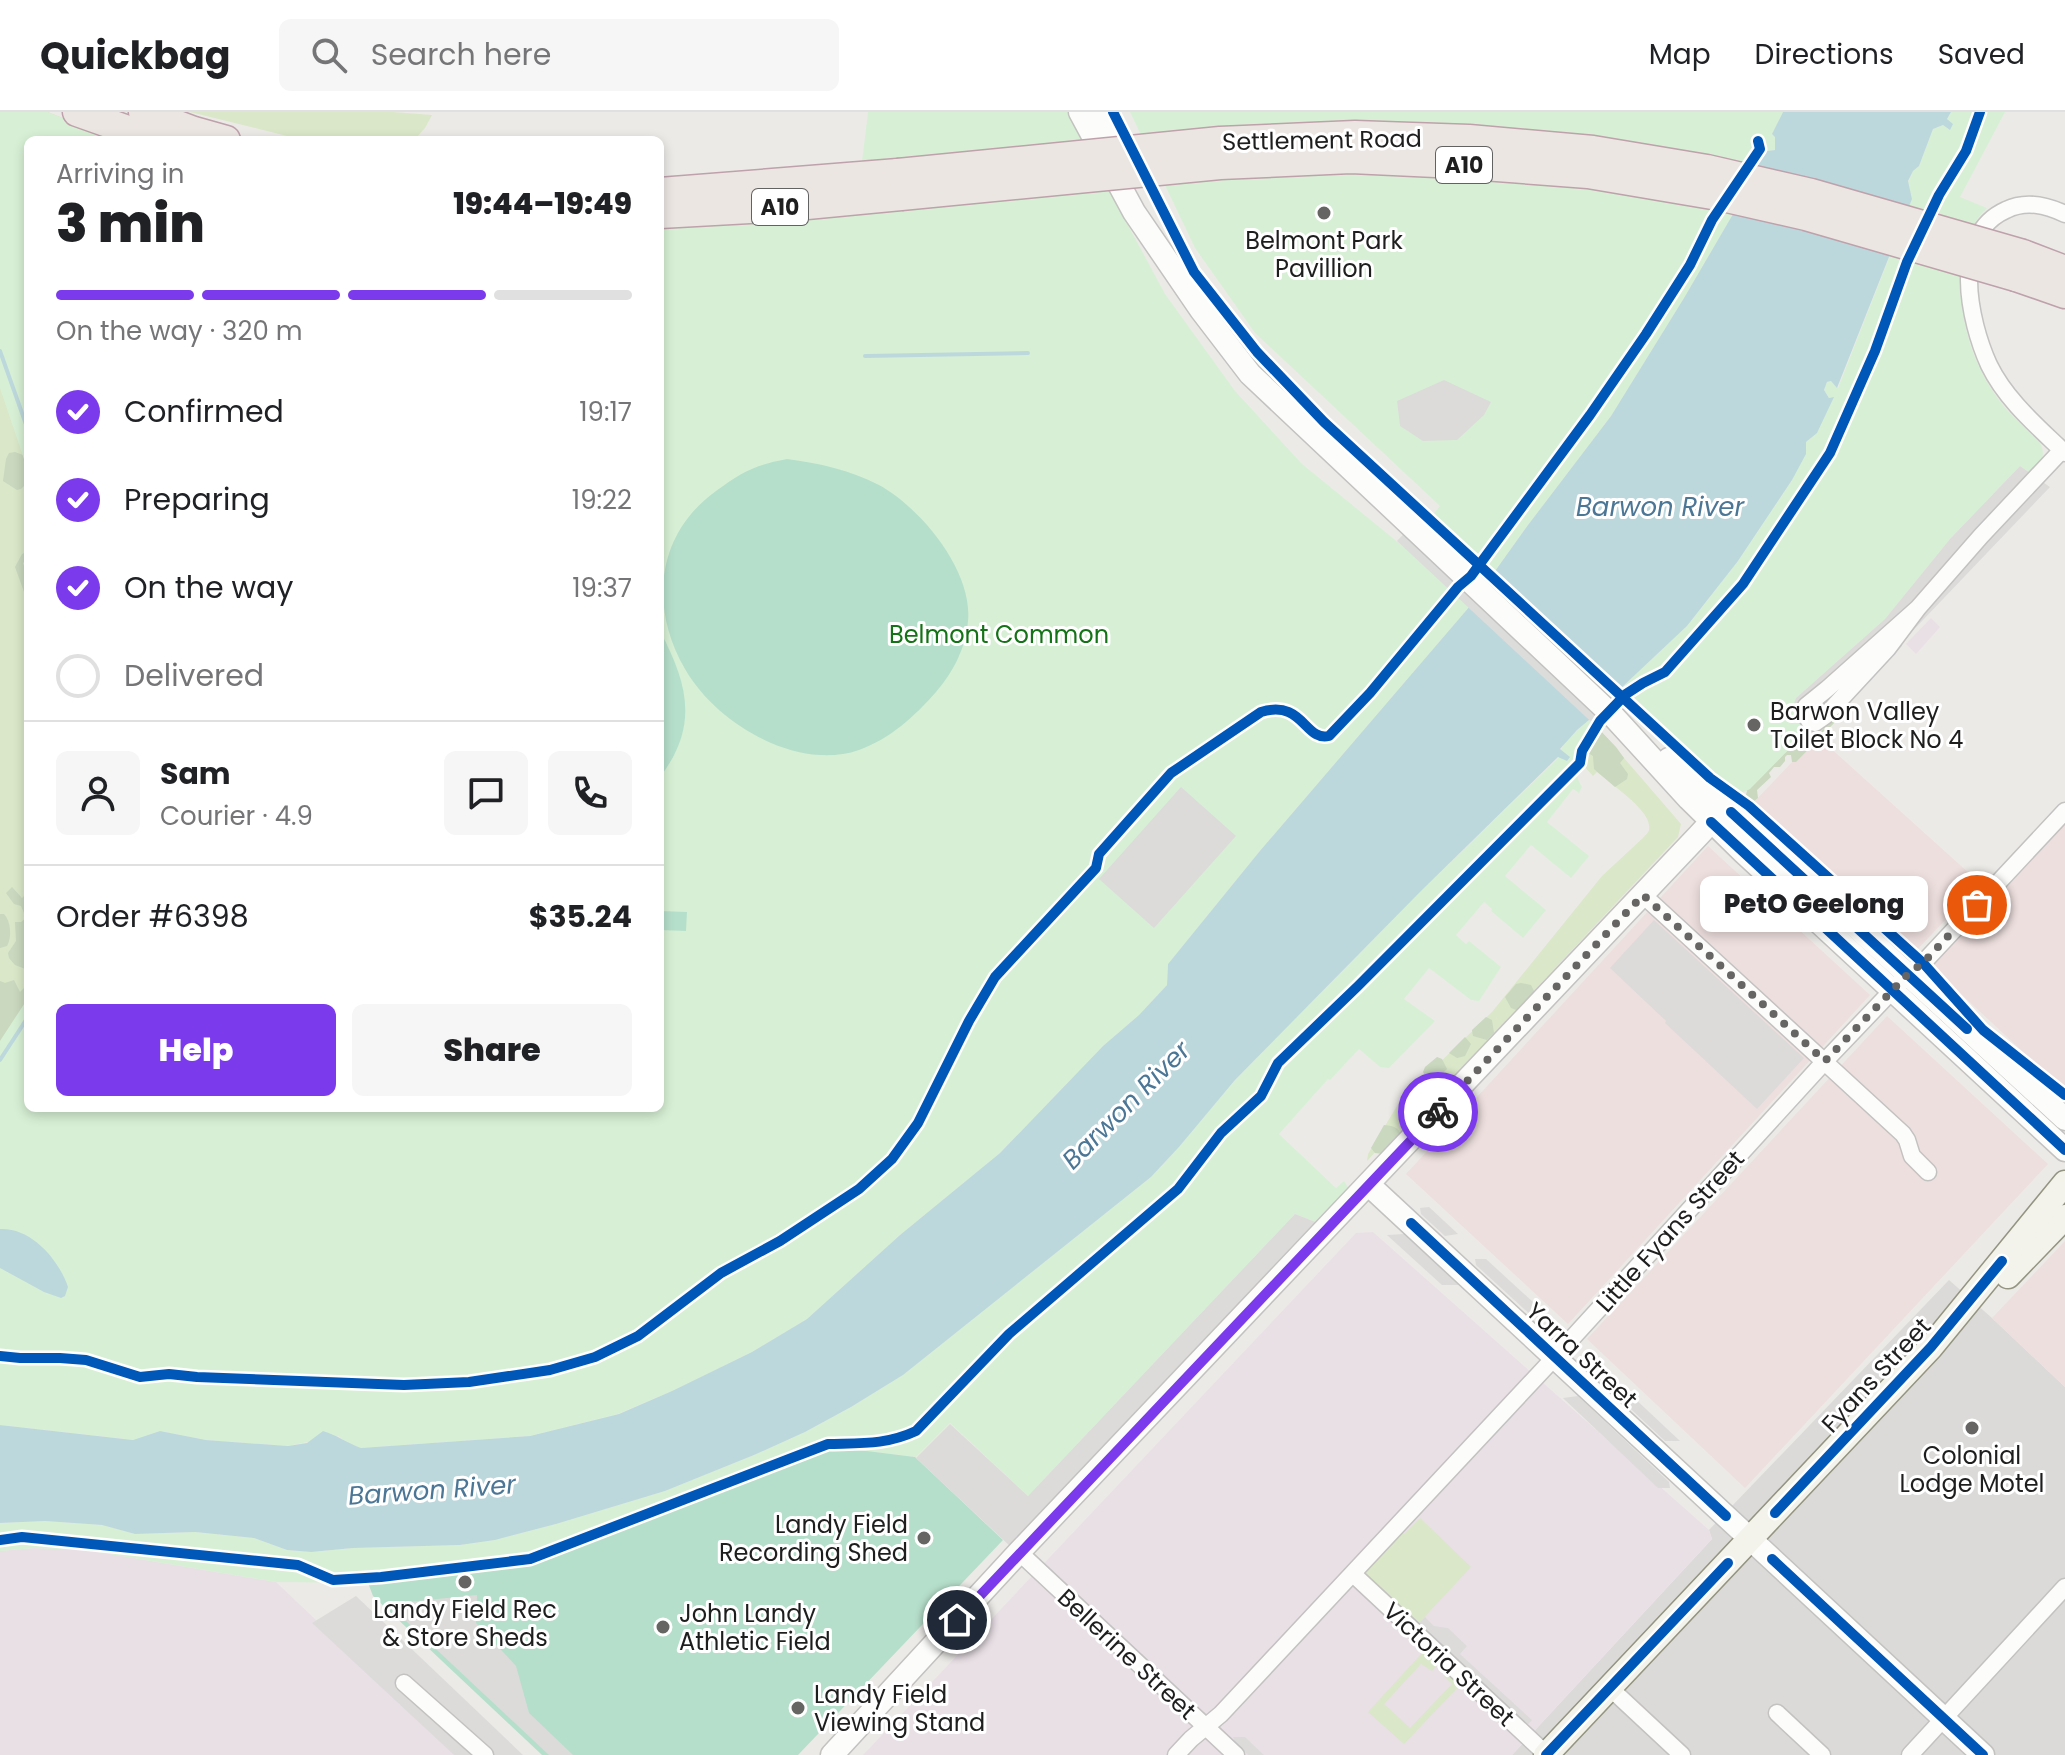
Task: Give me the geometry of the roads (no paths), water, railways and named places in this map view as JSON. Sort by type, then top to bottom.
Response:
[{"type":"highway","points":[[77,112],[145,136]]},
{"type":"highway","points":[[143,112],[212,136]]},
{"type":"highway","name":"Settlement Road","points":[[664,192],[900,184],[1351,159],[1457,164],[1588,174],[1718,196],[2020,266],[2065,270]]},
{"type":"highway","name":"Settlement Road","points":[[664,214],[786,207],[900,184]]},
{"type":"highway","name":"Settlement Road","points":[[2020,266],[2065,294]]},
{"type":"main road","name":"Fyans Street","points":[[1546,1755],[1931,1347],[2065,1183]]},
{"type":"main road","name":"Fyans Street","points":[[1931,1347],[1998,1286],[2065,1217]]},
{"type":"street","points":[[1080,112],[1134,212],[1201,310],[1250,374],[1614,717],[1711,822],[2065,1150]]},
{"type":"street","points":[[1102,112],[1156,243]]},
{"type":"street","points":[[1918,608],[1806,706],[1805,714],[1810,722],[1815,723],[1825,716],[1888,648],[1918,608],[1981,536],[2064,452],[2022,411],[1996,377],[1976,329],[1970,282],[1977,236],[1997,214],[2030,204],[2046,206],[2065,214]]},
{"type":"street","points":[[1614,717],[1731,812],[2065,1119]]},
{"type":"street","points":[[832,1755],[1019,1552],[1711,822],[1714,815],[1712,807],[1681,769]]},
{"type":"street","points":[[1683,853],[1694,812],[1689,799]]},
{"type":"street","name":"Little Fyans Street","points":[[1176,1755],[1221,1714],[1353,1574],[1825,1061],[1908,974],[1923,963],[2065,811]]},
{"type":"street","points":[[1643,895],[1903,1134],[1912,1156],[1928,1172]]},
{"type":"street","name":"Yarra Street","points":[[1369,1185],[1983,1755]]},
{"type":"street","name":"Bellerine Street","points":[[1019,1552],[1236,1755]]},
{"type":"street","name":"Victoria Street","points":[[1353,1574],[1546,1755]]},
{"type":"street","points":[[1910,1755],[2065,1587]]},
{"type":"street","points":[[404,1683],[485,1755]]},
{"type":"street","points":[[1610,1688],[1682,1755]]},
{"type":"street","points":[[1777,1713],[1822,1755]]},
{"type":"water","name":"Barwon River","points":[[1783,112],[1951,112],[1947,119],[1953,124],[1950,130],[1943,125],[1933,129],[1919,166],[1908,181],[1912,199],[1837,388],[1831,381],[1827,382],[1824,390],[1829,398],[1834,397],[1817,433],[1806,442],[1806,454],[1792,480],[1738,561],[1687,626],[1560,749],[1570,757],[1567,761],[1558,757],[1421,891],[1235,1080],[1151,1177],[903,1375],[805,1432],[665,1491],[495,1540],[460,1545],[311,1552],[287,1550],[254,1538],[195,1532],[135,1534],[102,1525],[45,1521],[0,1523],[0,1425],[133,1440],[160,1431],[206,1440],[288,1446],[307,1443],[323,1431],[361,1448],[530,1436],[619,1414],[752,1352],[807,1319],[900,1235],[1000,1153],[1167,985],[1168,964],[1259,852],[1470,606],[1611,416],[1733,214],[1762,155],[1775,150],[1772,134]]},
{"type":"water","points":[[0,1229],[22,1233],[51,1256],[68,1287],[65,1296],[61,1298],[44,1292],[0,1268]]},
{"type":"waterway","points":[[0,351],[24,419]]},
{"type":"waterway","points":[[865,356],[1028,353]]},
{"type":"waterway","points":[[0,1060],[24,1023]]},
{"type":"place","name":"Belmont Park Pavillion","points":[[1324,213]]},
{"type":"place","name":"Barwon Valley Toilet Block No 4","points":[[1754,725]]},
{"type":"place","name":"PetO Geelong","points":[[1977,905]]},
{"type":"place","name":"Colonial Lodge Motel","points":[[1972,1428]]},
{"type":"place","name":"Landy Field Recording Shed","points":[[924,1538]]},
{"type":"place","name":"Landy Field Rec & Store Sheds","points":[[465,1582]]},
{"type":"place","name":"John Landy Athletic Field","points":[[663,1627]]},
{"type":"place","name":"Landy Field Viewing Stand","points":[[798,1708]]},
{"type":"park label","name":"Belmont Common","points":[[999,634]]}]
